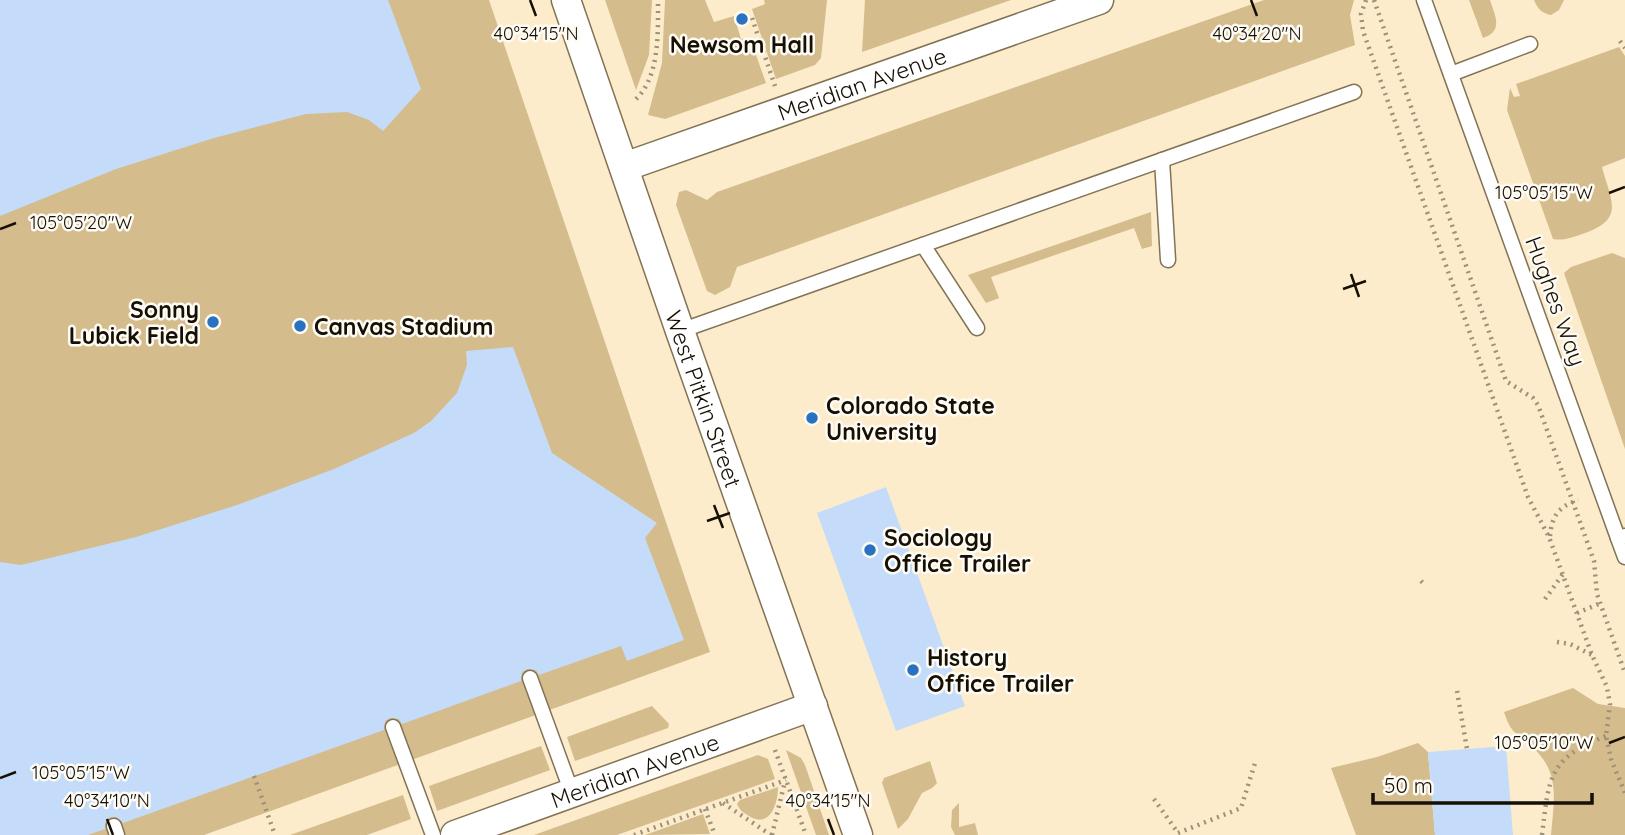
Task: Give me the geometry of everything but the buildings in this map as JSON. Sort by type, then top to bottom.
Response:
[{"type":"street","name":"West Pitkin Street","points":[[566,0],[858,835]]},
{"type":"street","name":"Meridian Avenue","points":[[624,167],[1100,0]]},
{"type":"street","name":"Meridian Avenue","points":[[455,835],[813,706]]},
{"type":"lane","name":"Hughes Way","points":[[1424,0],[1622,537],[1625,557]]},
{"type":"lane","points":[[1451,74],[1530,44]]},
{"type":"lane","points":[[680,331],[1354,92]]},
{"type":"lane","points":[[1162,160],[1168,260]]},
{"type":"lane","points":[[923,245],[977,328]]},
{"type":"lane","points":[[530,678],[572,793]]},
{"type":"lane","points":[[393,727],[433,835]]},
{"type":"path","points":[[636,99],[646,89],[655,60],[659,0]]},
{"type":"path","points":[[1366,0],[1361,14],[1363,31],[1528,497],[1549,537],[1591,655],[1609,695],[1606,736],[1611,759],[1625,793]]},
{"type":"path","points":[[1374,0],[1506,381],[1533,398],[1538,405],[1575,501],[1594,561],[1597,594],[1625,673]]},
{"type":"path","points":[[752,18],[776,87]]},
{"type":"path","points":[[1620,41],[1625,48]]},
{"type":"path","points":[[1549,537],[1552,521],[1559,509],[1575,501]]},
{"type":"path","points":[[1545,599],[1563,574]]},
{"type":"path","points":[[1577,612],[1601,603]]},
{"type":"path","points":[[1557,642],[1570,644],[1591,655]]},
{"type":"path","points":[[1457,691],[1467,749]]},
{"type":"path","points":[[1542,835],[1549,785],[1557,766],[1606,736]]},
{"type":"path","points":[[775,749],[806,835]]},
{"type":"path","points":[[1154,799],[1178,834],[1241,808],[1255,763]]},
{"type":"path","points":[[254,776],[275,835]]},
{"type":"path","points":[[634,835],[786,780]]},
{"type":"path","points":[[723,803],[771,835],[786,780]]},
{"type":"path","points":[[705,809],[715,835]]},
{"type":"shaded area","name":"Canvas Stadium","points":[[0,0],[489,0],[710,652],[204,835],[0,835]]},
{"type":"shaded area","points":[[605,0],[652,0],[649,55],[636,90]]},
{"type":"shaded area","points":[[665,0],[705,0],[714,22],[734,16],[741,39],[750,38],[766,83],[665,119],[648,115],[662,63]]},
{"type":"shaded area","points":[[764,0],[827,0],[821,58],[815,65],[776,79],[752,9],[765,4]]},
{"type":"shaded area","points":[[865,0],[1011,0],[862,52]]},
{"type":"shaded area","points":[[1264,0],[1354,0],[1350,15],[1355,45],[737,267],[730,287],[715,295],[707,291],[676,205],[679,192],[686,190],[707,200],[717,192]]},
{"type":"shaded area","points":[[1469,0],[1490,0],[1496,17],[1496,27],[1490,35],[1483,38]]},
{"type":"shaded area","points":[[1534,0],[1564,0],[1559,10],[1551,15],[1540,10]]},
{"type":"shaded area","points":[[1619,47],[1625,56],[1625,158],[1602,167],[1611,199],[1610,215],[1598,228],[1565,239],[1553,239],[1507,110],[1510,88],[1514,97],[1520,96],[1516,84]]},
{"type":"shaded area","points":[[1151,212],[1152,246],[1142,249],[1134,228],[991,277],[999,298],[986,303],[968,275]]},
{"type":"shaded area","points":[[1612,253],[1625,258],[1625,449],[1564,273],[1571,267]]},
{"type":"shaded area","points":[[1573,688],[1598,704],[1625,708],[1625,835],[1551,835],[1554,798],[1551,775],[1540,755],[1511,728],[1506,719],[1504,712]]},
{"type":"shaded area","points":[[652,706],[669,724],[668,728],[575,761],[567,737]]},
{"type":"shaded area","points":[[1418,743],[1428,752],[1435,835],[1356,835],[1331,768],[1377,757]]},
{"type":"shaded area","points":[[541,746],[550,770],[437,811],[429,786]]},
{"type":"shaded area","points":[[786,750],[801,758],[805,765],[829,835],[816,835]]},
{"type":"shaded area","points":[[758,755],[768,759],[775,779],[617,835],[534,835]]},
{"type":"shaded area","points":[[930,761],[937,783],[922,793],[908,819],[898,829],[882,783],[884,778]]},
{"type":"shaded area","points":[[778,787],[774,807],[767,817],[756,819],[749,816],[737,804],[740,800]]},
{"type":"shaded area","points":[[403,795],[411,819],[367,835],[290,835]]},
{"type":"shaded area","points":[[959,803],[959,827],[975,823],[978,835],[955,835],[951,827],[952,810]]},
{"type":"shaded area","points":[[703,814],[710,834],[645,835]]},
{"type":"place","name":"Newsom Hall","points":[[742,19]]},
{"type":"place","name":"Sonny Lubick Field","points":[[213,322]]},
{"type":"place","name":"Canvas Stadium","points":[[300,326]]},
{"type":"place","name":"Colorado State University","points":[[812,418]]},
{"type":"place","name":"Sociology Office Trailer","points":[[870,550]]},
{"type":"place","name":"History Office Trailer","points":[[913,670]]}]
